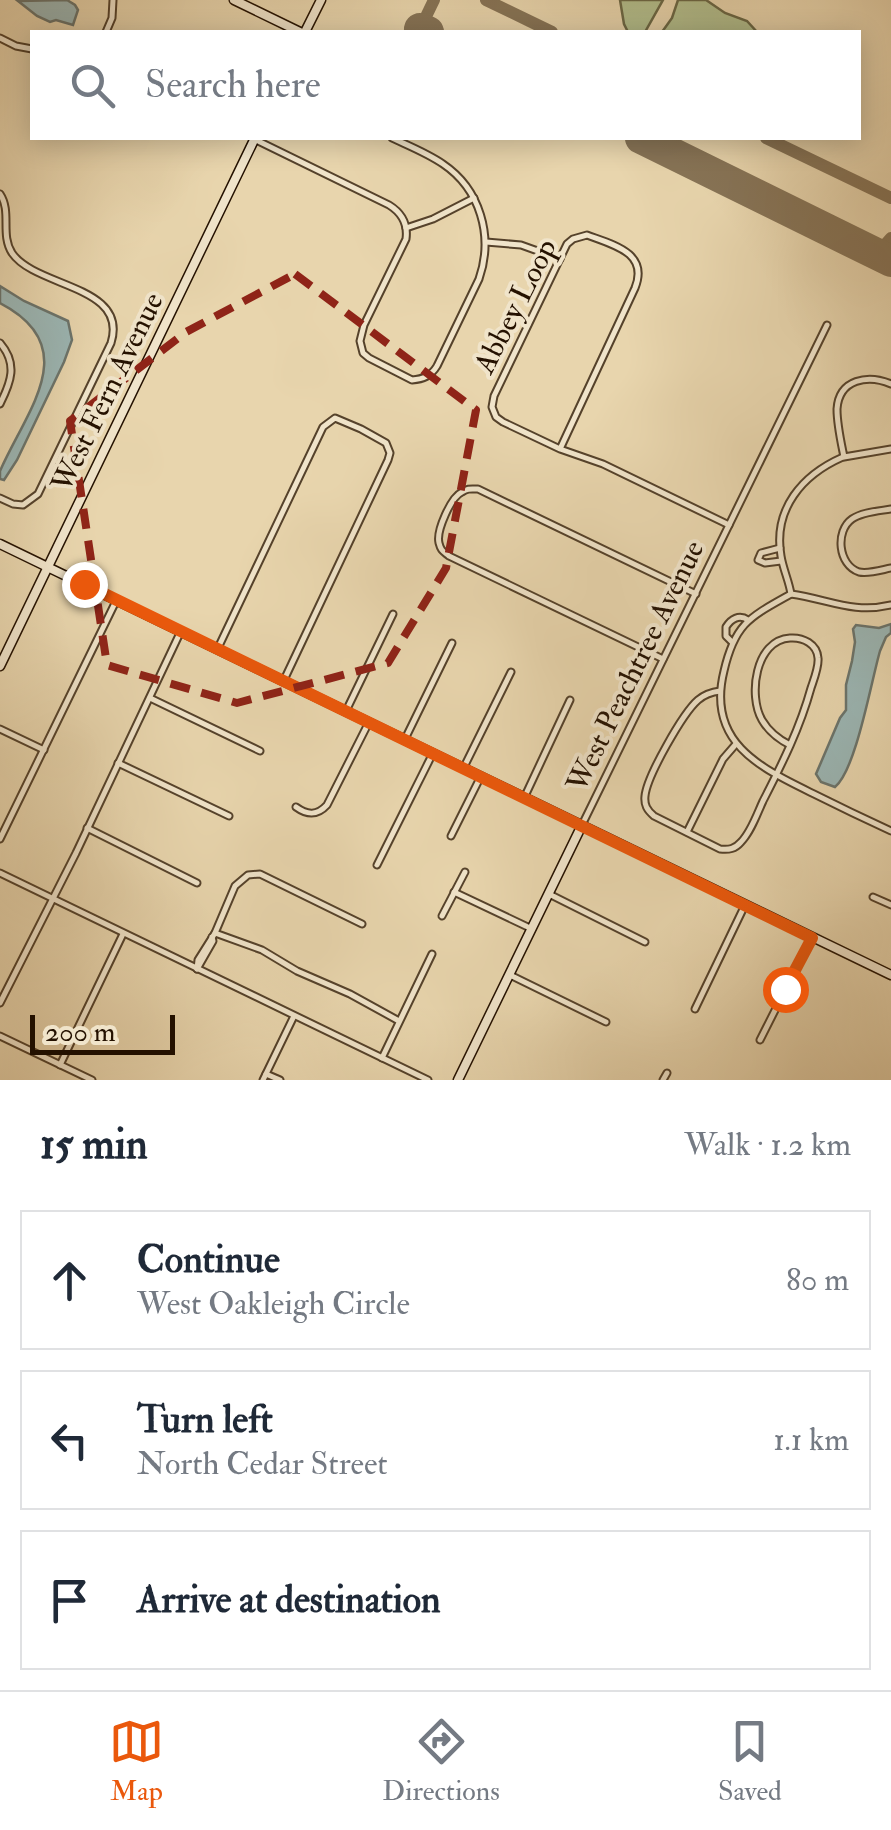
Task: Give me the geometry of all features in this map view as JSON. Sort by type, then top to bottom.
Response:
[{"type":"street","points":[[107,30],[113,0]]},
{"type":"street","points":[[234,0],[299,30]]},
{"type":"street","points":[[304,30],[321,0]]},
{"type":"street","points":[[0,38],[30,48]]},
{"type":"street","name":"West Fern Avenue","points":[[0,666],[253,140]]},
{"type":"street","points":[[258,140],[394,208],[403,219],[406,240],[360,340],[363,353],[369,358],[412,380],[430,375],[438,366],[479,278],[486,242],[484,224],[464,183],[439,161],[396,140]]},
{"type":"street","points":[[0,194],[6,204],[5,236],[12,253],[26,265],[104,305],[114,330],[38,494],[23,505],[0,498]]},
{"type":"street","points":[[406,228],[433,220],[474,198]]},
{"type":"street","name":"Abbey Loop","points":[[560,449],[640,272],[630,254],[587,234],[573,238],[560,259],[492,402],[494,412],[500,420],[560,449],[603,464],[729,525]]},
{"type":"street","points":[[486,242],[520,245],[560,259]]},
{"type":"street","name":"West Peachtree Avenue","points":[[458,1080],[827,325]]},
{"type":"street","points":[[0,343],[12,370],[0,404]]},
{"type":"street","points":[[844,457],[837,407],[841,395],[864,378],[891,384]]},
{"type":"street","points":[[218,648],[322,427],[330,420],[340,419],[370,433],[386,443],[388,460],[284,680]]},
{"type":"street","points":[[791,594],[780,548],[782,523],[795,492],[815,472],[844,457],[891,449]]},
{"type":"street","points":[[664,660],[449,556],[439,543],[440,528],[456,496],[478,489],[696,594]]},
{"type":"street","points":[[891,509],[858,516],[844,527],[841,536],[851,567],[863,573],[891,568]]},
{"type":"street","points":[[0,544],[891,976]]},
{"type":"street","points":[[780,548],[761,553],[758,560],[781,561]]},
{"type":"street","points":[[891,605],[853,609],[791,594],[759,612],[737,633],[720,691],[725,720],[736,744],[748,757],[776,775],[891,831]]},
{"type":"street","points":[[0,839],[117,600]]},
{"type":"street","points":[[346,711],[393,614]]},
{"type":"street","points":[[732,642],[726,636],[726,627],[736,618],[748,620]]},
{"type":"street","points":[[0,1003],[181,631]]},
{"type":"street","points":[[720,691],[708,693],[679,724],[645,792],[644,801],[650,813],[720,848],[740,844],[776,775],[802,720],[818,661],[814,647],[794,638],[784,639],[764,654],[755,691],[760,718],[770,732],[790,745]]},
{"type":"street","points":[[405,739],[452,643]]},
{"type":"street","points":[[464,767],[511,672]]},
{"type":"street","points":[[150,698],[260,751]]},
{"type":"street","points":[[524,796],[570,700]]},
{"type":"street","points":[[296,807],[310,814],[326,805],[369,722]]},
{"type":"street","points":[[0,729],[44,750]]},
{"type":"street","points":[[687,832],[723,759],[736,744]]},
{"type":"street","points":[[378,865],[434,753]]},
{"type":"street","points":[[118,763],[228,816]]},
{"type":"street","points":[[451,836],[482,776]]},
{"type":"street","points":[[87,828],[197,882]]},
{"type":"street","points":[[0,872],[428,1080]]},
{"type":"street","points":[[442,916],[465,872]]},
{"type":"street","points":[[197,969],[235,886],[254,874],[286,885],[362,924]]},
{"type":"street","points":[[454,892],[532,929]]},
{"type":"street","points":[[548,894],[644,942]]},
{"type":"street","points":[[873,897],[891,906]]},
{"type":"street","points":[[695,1009],[745,905]]},
{"type":"street","points":[[60,1065],[123,934]]},
{"type":"street","points":[[213,935],[262,950],[296,971],[345,991],[399,1021]]},
{"type":"street","points":[[760,1040],[812,938]]},
{"type":"street","points":[[382,1058],[432,954]]},
{"type":"street","points":[[510,975],[606,1022]]},
{"type":"street","points":[[280,1080],[264,1077],[294,1016]]},
{"type":"street","points":[[0,1036],[92,1080]]},
{"type":"highlighted area","points":[[295,274],[476,410],[446,568],[388,663],[237,703],[107,665],[70,421],[186,332]]},
{"type":"green space","points":[[620,0],[663,0],[646,30],[627,30]]},
{"type":"green space","points":[[678,0],[706,0],[747,21],[755,30],[663,30]]},
{"type":"water","points":[[67,0],[78,10],[73,25],[50,22],[18,1]]},
{"type":"water","points":[[0,286],[68,321],[72,340],[4,480],[0,479],[0,471],[34,403],[44,360],[40,339],[25,320],[0,303]]},
{"type":"water","points":[[891,624],[850,763],[835,787],[821,782],[816,774],[846,710],[846,685],[855,642],[853,629],[856,625],[879,628]]},
{"type":"taxiway","points":[[420,29],[434,0]]},
{"type":"taxiway","points":[[486,0],[548,30]]},
{"type":"taxiway","points":[[770,140],[891,198]]},
{"type":"taxiway","points":[[870,251],[883,247],[891,238]]},
{"type":"runway","points":[[645,140],[891,261]]},
{"type":"route","points":[[84,584],[812,938],[785,989]]}]
